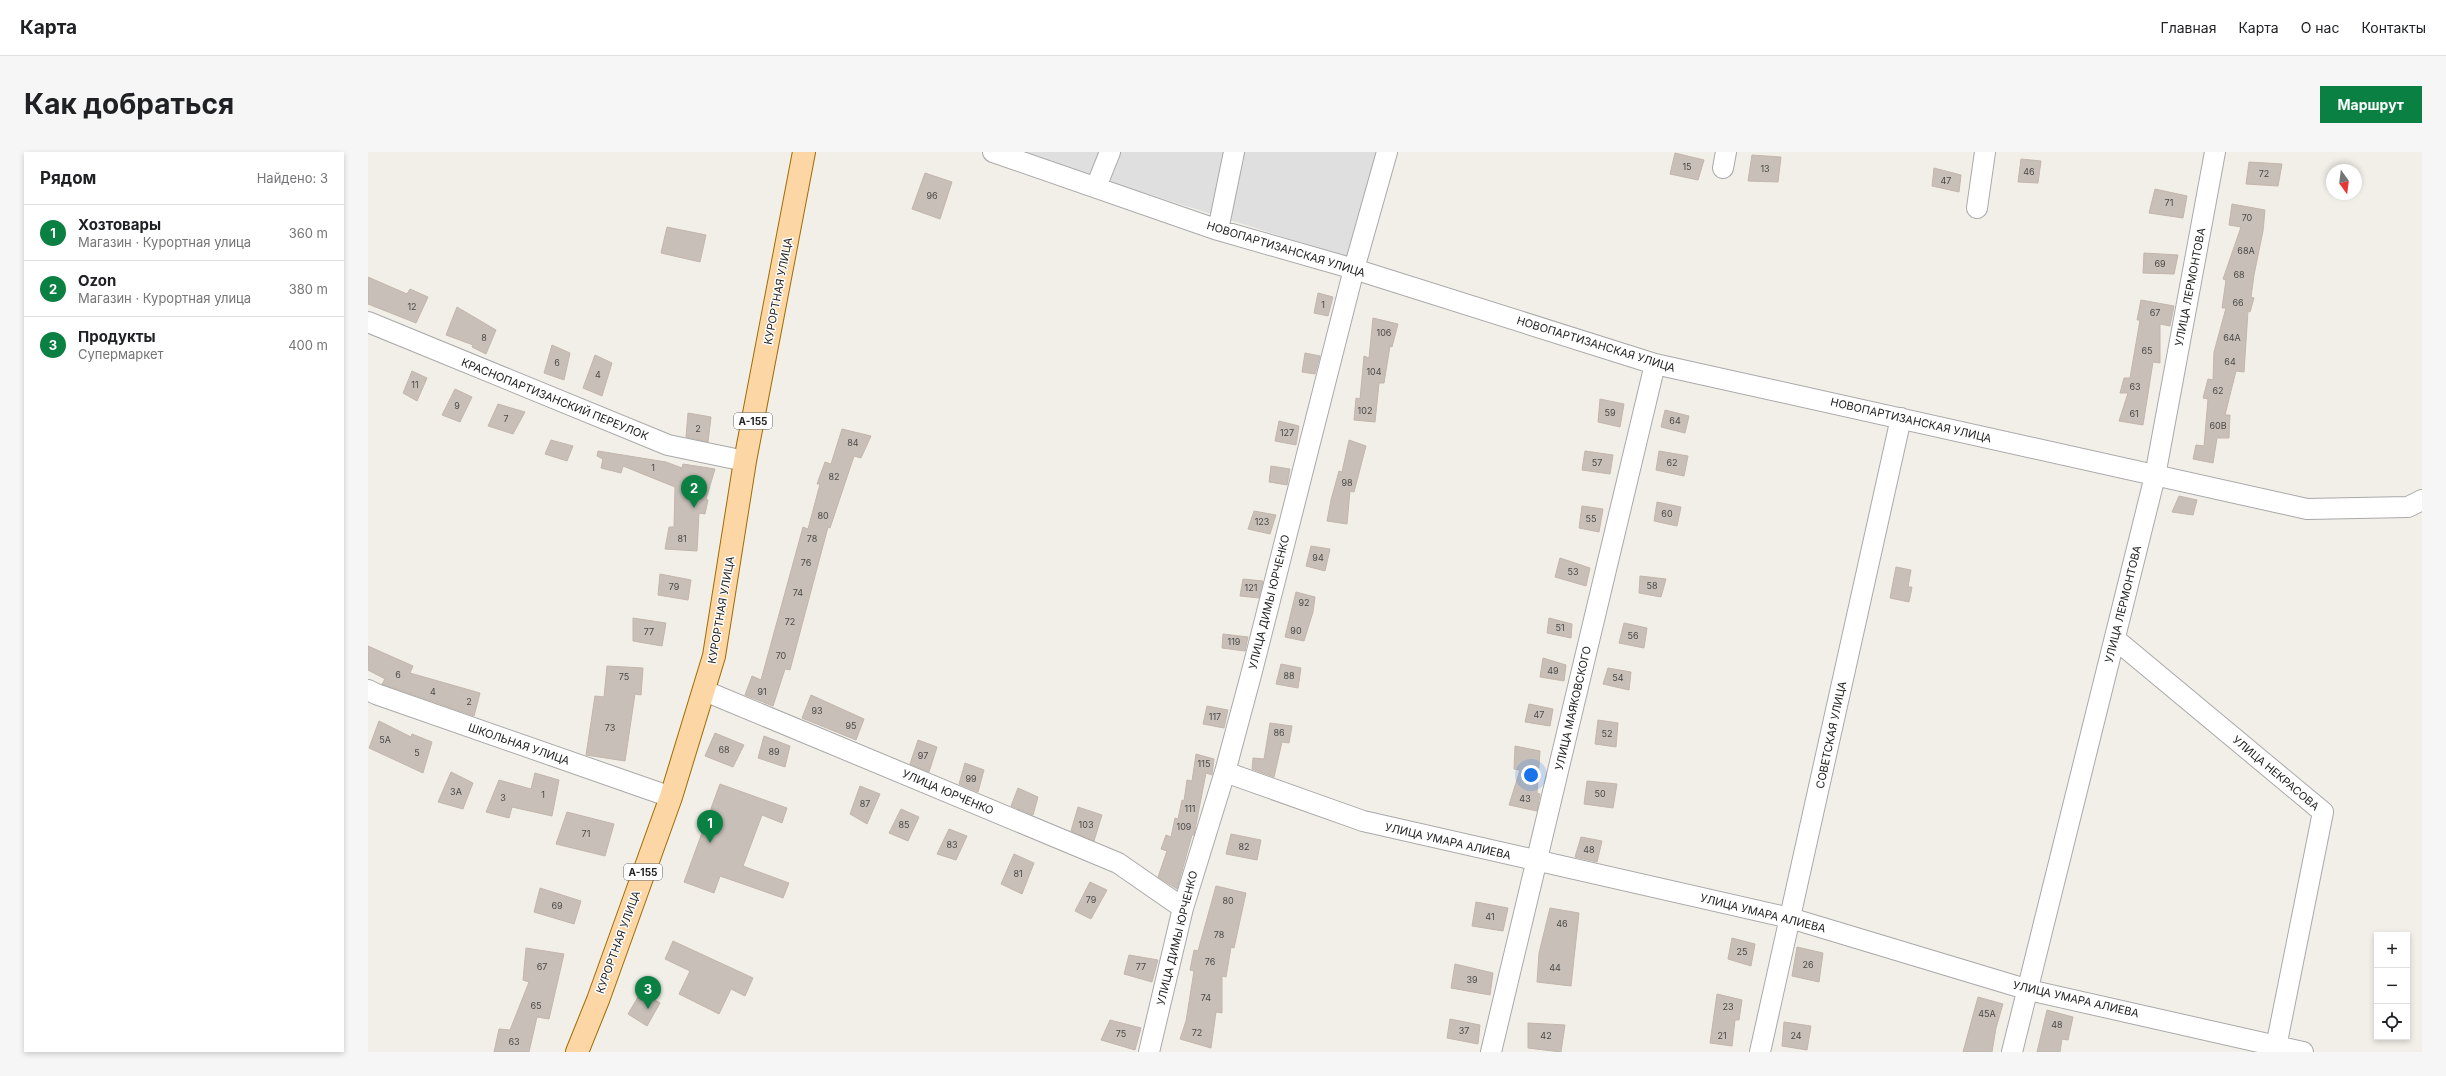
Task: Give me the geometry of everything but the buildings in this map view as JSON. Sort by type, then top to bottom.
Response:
[{"type":"main road","name":"КУРОРТНАЯ УЛИЦА","points":[[576,1052],[598,1000],[671,797],[705,691],[714,656],[745,461],[804,152]]},
{"type":"street","name":"НОВОПАРТИЗАНСКАЯ УЛИЦА","points":[[992,152],[1218,230],[1354,269],[1655,364],[2307,509],[2408,507],[2422,500]]},
{"type":"street","points":[[1096,187],[1110,152]]},
{"type":"street","points":[[1218,230],[1234,152]]},
{"type":"street","name":"УЛИЦА ДИМЫ ЮРЧЕНКО","points":[[1150,1052],[1183,908],[1225,772],[1354,269],[1386,152]]},
{"type":"street","points":[[1977,208],[1985,152]]},
{"type":"street","name":"УЛИЦА ЛЕРМОНТОВА","points":[[2012,1052],[2029,990],[2155,476],[2215,152]]},
{"type":"street","name":"КРАСНОПАРТИЗАНСКИЙ ПЕРЕУЛОК","points":[[368,322],[668,445],[745,461]]},
{"type":"street","name":"УЛИЦА МАЯКОВСКОГО","points":[[1491,1052],[1655,364]]},
{"type":"street","name":"СОВЕТСКАЯ УЛИЦА","points":[[1760,1052],[1901,418]]},
{"type":"street","name":"УЛИЦА НЕКРАСОВА","points":[[2115,639],[2323,812],[2276,1049]]},
{"type":"street","name":"ШКОЛЬНАЯ УЛИЦА","points":[[368,690],[671,797]]},
{"type":"street","name":"УЛИЦА ЮРЧЕНКО","points":[[705,691],[1118,863],[1183,908]]},
{"type":"street","name":"УЛИЦА УМАРА АЛИЕВА","points":[[1225,772],[1363,822],[1790,918],[2029,990],[2276,1049],[2303,1052]]},
{"type":"shaded area","points":[[1015,152],[1378,152],[1350,258]]},
{"type":"place","name":"Ozon","points":[[694,508]]},
{"type":"place","name":"Хозтовары","points":[[710,843]]},
{"type":"place","name":"Продукты","points":[[648,1009]]}]
